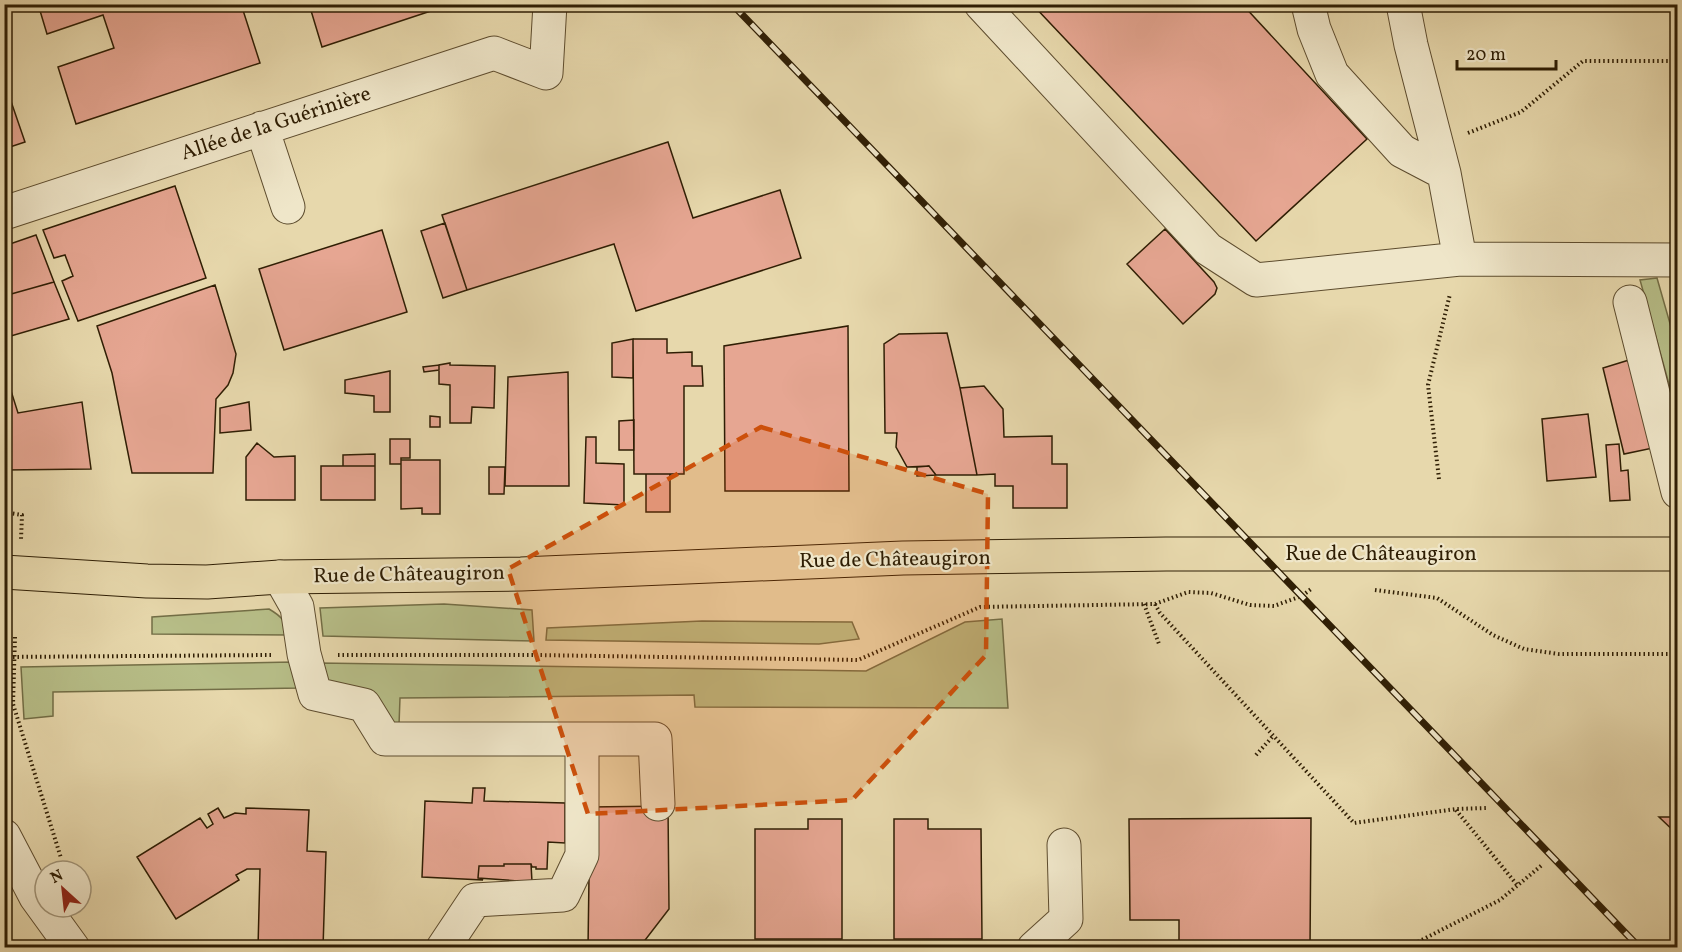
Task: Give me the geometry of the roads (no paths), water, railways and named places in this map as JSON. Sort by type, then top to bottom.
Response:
[{"type":"main road","name":"Rue de Châteaugiron","points":[[4,572],[147,581],[207,582],[280,577],[521,574],[814,560],[1107,555],[1677,554]]},
{"type":"street","name":"Allée de la Guérinière","points":[[4,213],[494,53],[546,73],[550,4]]},
{"type":"street","points":[[981,4],[1208,249],[1256,280],[1460,259],[1677,260]]},
{"type":"street","points":[[1308,4],[1314,29],[1332,74],[1402,151],[1444,172]]},
{"type":"street","points":[[1404,4],[1411,45],[1444,172],[1460,259]]},
{"type":"street","points":[[261,128],[288,207]]},
{"type":"street","points":[[1630,302],[1677,492]]},
{"type":"street","points":[[280,577],[297,607],[304,654],[315,694],[364,705],[385,739],[655,739],[657,804]]},
{"type":"street","points":[[443,948],[475,900],[563,895],[582,855],[582,739]]},
{"type":"street","points":[[4,836],[63,945]]},
{"type":"street","points":[[1034,948],[1066,919],[1064,845]]},
{"type":"railway","points":[[732,4],[1640,948]]}]
